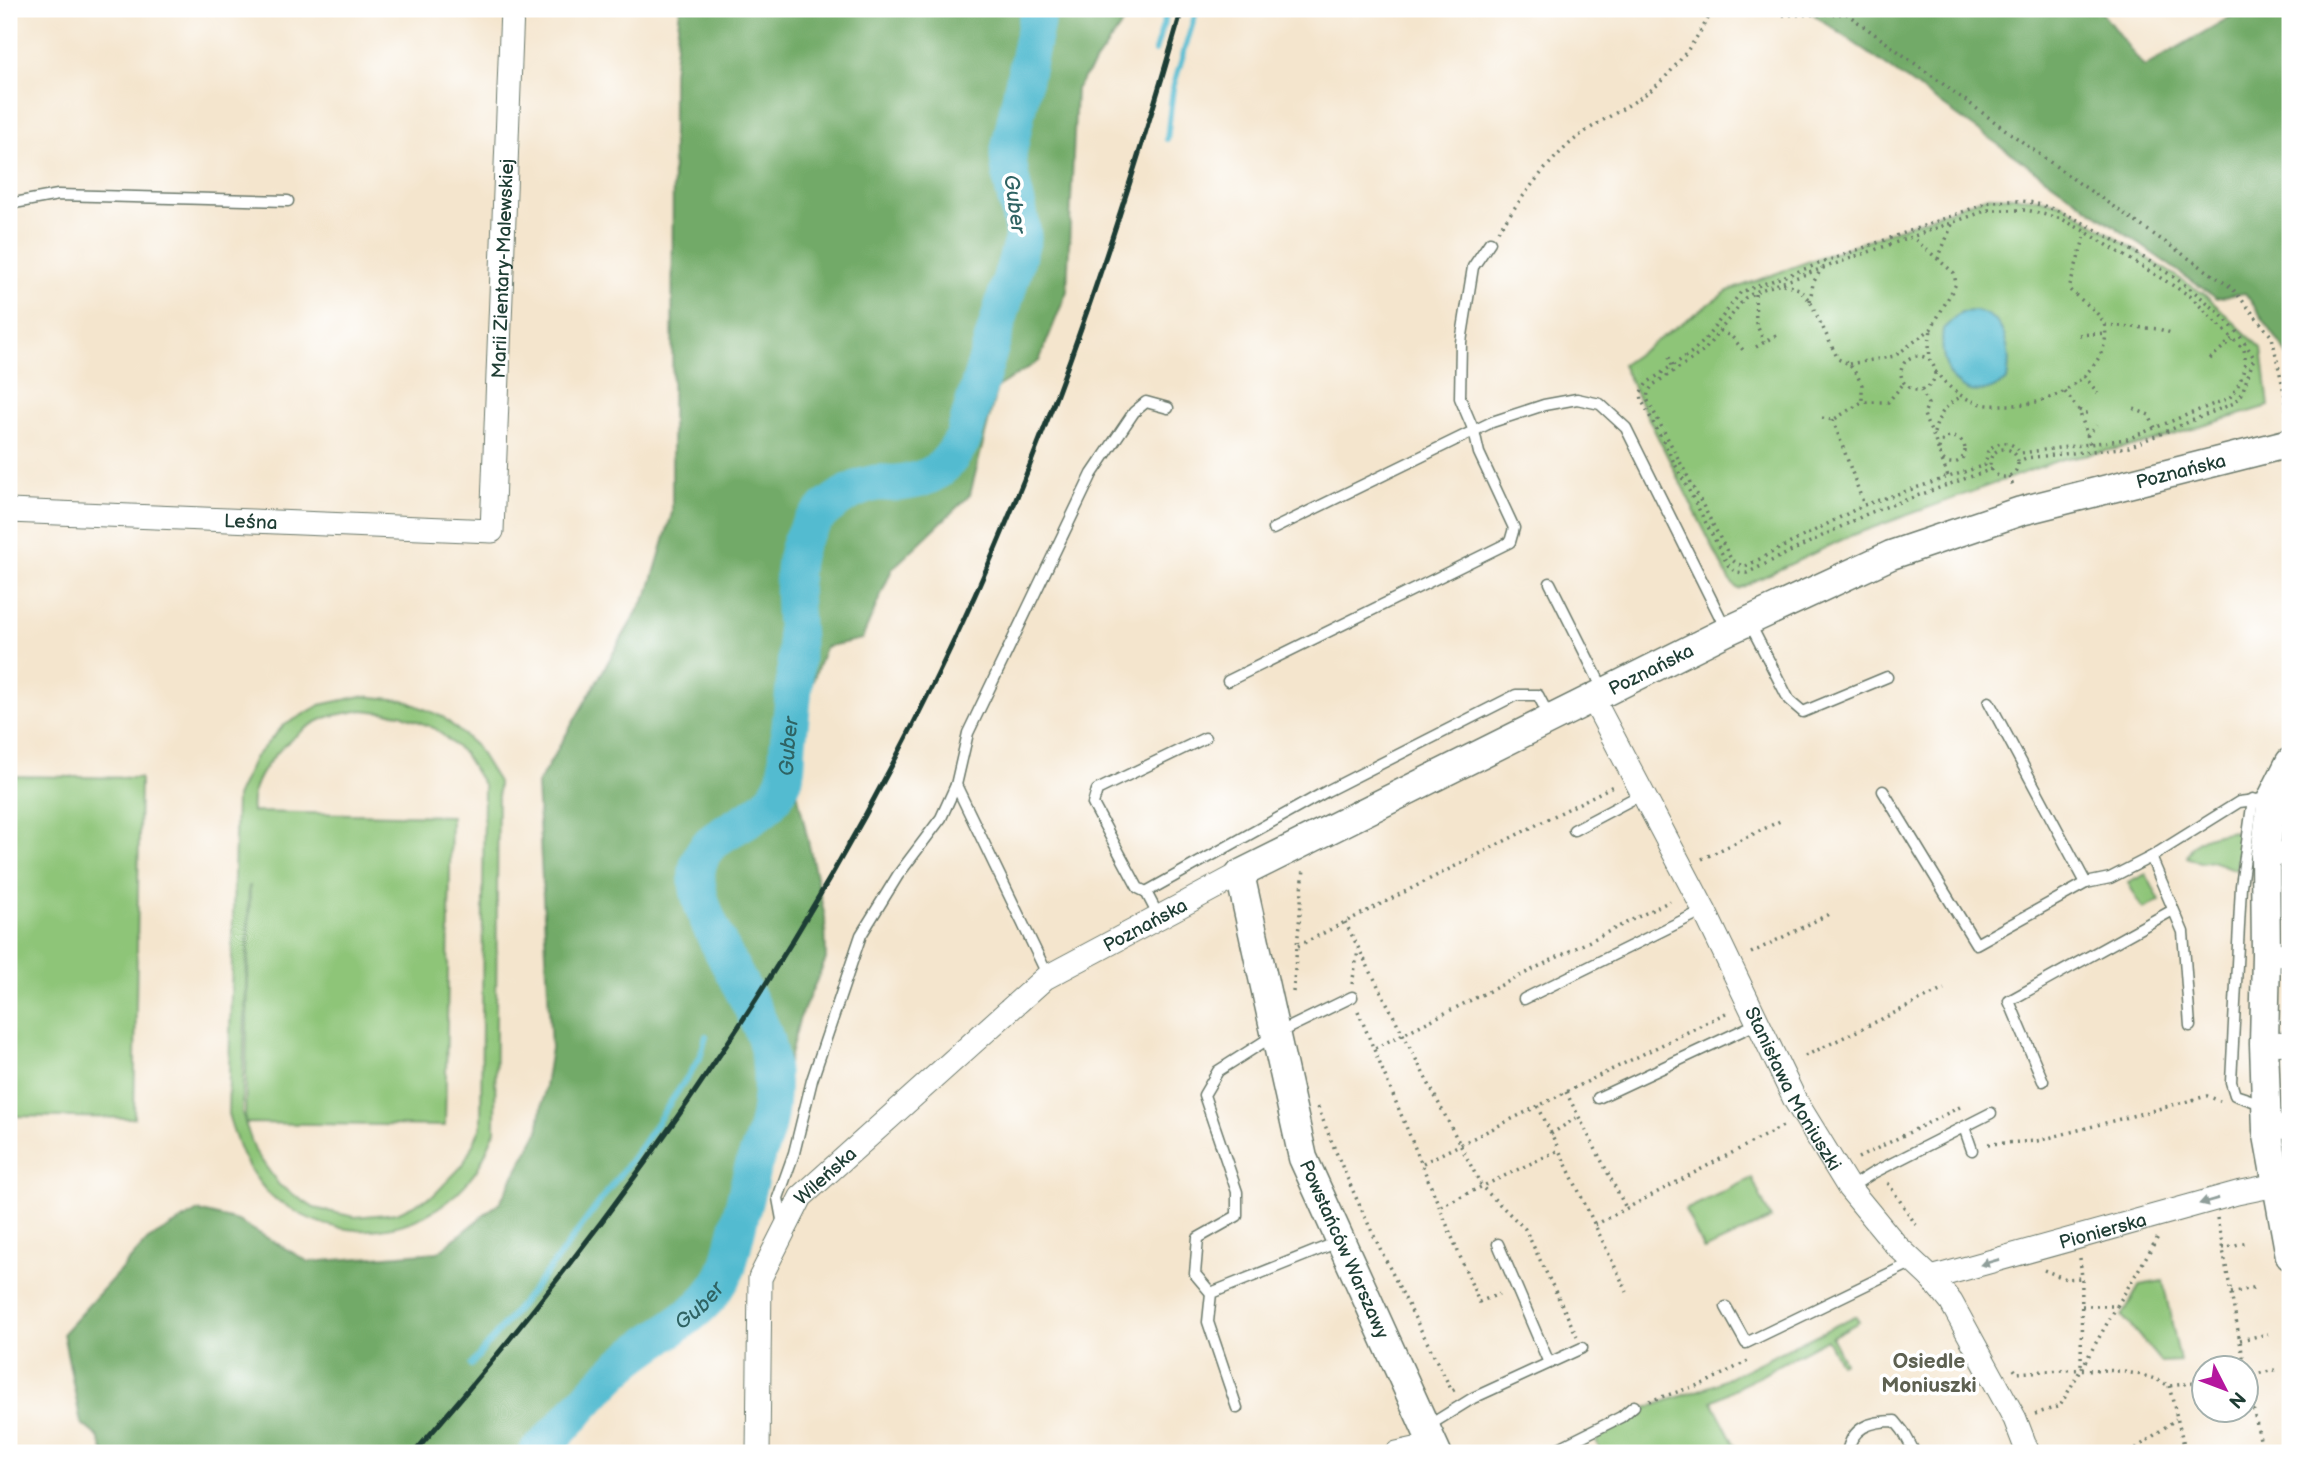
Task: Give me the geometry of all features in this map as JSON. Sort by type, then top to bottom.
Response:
[{"type":"street","name":"Marii Zientary-Malewskiej","points":[[492,531],[512,9]]},
{"type":"street","name":"Poznańska","points":[[1046,977],[1240,874],[1738,626],[1891,555],[1955,531],[2021,511],[2289,443]]},
{"type":"street","name":"Leśna","points":[[9,511],[492,531]]},
{"type":"street","name":"Stanisława Moniuszki","points":[[1599,696],[1642,794],[1704,910],[1795,1100],[1849,1188],[1896,1245],[1931,1278],[1951,1302],[2015,1419],[2028,1453]]},
{"type":"street","points":[[2290,762],[2263,799],[2278,854],[2274,1121],[2276,1185],[2286,1212],[2290,1256]]},
{"type":"street","name":"Powstańców Warszawy","points":[[1240,874],[1284,1030],[1303,1158],[1432,1442]]},
{"type":"street","name":"Wileńska","points":[[758,1453],[761,1278],[783,1229],[802,1198],[1046,977]]},
{"type":"street","name":"Pionierska","points":[[1931,1278],[2237,1193],[2276,1185]]},
{"type":"street","points":[[1397,1453],[1432,1442]]},
{"type":"lane","points":[[9,204],[58,195],[288,201]]},
{"type":"lane","points":[[1228,681],[1510,542],[1514,528],[1479,453],[1474,431],[1460,398],[1461,342],[1473,267],[1490,242]]},
{"type":"lane","points":[[1273,529],[1492,422],[1544,405],[1577,399],[1600,404],[1626,428],[1738,626],[1789,700],[1803,712],[1887,677]]},
{"type":"lane","points":[[783,1229],[778,1198],[794,1153],[812,1080],[861,935],[898,875],[941,818],[956,785],[968,733],[1092,474],[1133,412],[1146,402],[1168,408]]},
{"type":"lane","points":[[1550,583],[1599,696]]},
{"type":"lane","points":[[1146,892],[1327,791],[1516,695],[1538,695],[1551,720]]},
{"type":"lane","points":[[1989,702],[2086,883]]},
{"type":"lane","points":[[1159,917],[1146,892],[1138,888],[1093,804],[1097,790],[1205,737]]},
{"type":"lane","points":[[956,785],[1046,977]]},
{"type":"lane","points":[[1883,791],[1976,944],[2086,883],[2110,878],[2151,857],[2239,802],[2263,799],[2241,886],[2231,1082],[2235,1095],[2274,1121]]},
{"type":"lane","points":[[1574,830],[1642,794]]},
{"type":"lane","points":[[2151,857],[2183,932],[2190,1026]]},
{"type":"lane","points":[[1524,999],[1704,910]]},
{"type":"lane","points":[[2043,1081],[2008,1001],[2173,910]]},
{"type":"lane","points":[[1237,1408],[1208,1322],[1212,1293],[1195,1274],[1198,1238],[1237,1216],[1237,1192],[1204,1095],[1218,1071],[1284,1030],[1352,998]]},
{"type":"lane","points":[[1598,1098],[1758,1023]]},
{"type":"lane","points":[[1849,1188],[1991,1113]]},
{"type":"lane","points":[[1964,1127],[1972,1150]]},
{"type":"lane","points":[[1212,1293],[1341,1241]]},
{"type":"lane","points":[[1498,1244],[1549,1363]]},
{"type":"lane","points":[[1726,1307],[1746,1343],[1913,1262]]},
{"type":"lane","points":[[1432,1442],[1473,1398],[1582,1348]]},
{"type":"lane","points":[[1549,1453],[1621,1417],[1634,1406]]},
{"type":"lane","points":[[1847,1453],[1853,1434],[1864,1425],[1895,1421],[1915,1453]]},
{"type":"path","points":[[1490,242],[1539,176],[1574,140],[1650,91],[1682,56],[1713,9]]},
{"type":"path","points":[[1763,9],[1779,15],[1847,14],[2076,181],[2232,288],[2272,337],[2286,401],[2289,443]]},
{"type":"path","points":[[1992,469],[1869,513],[1747,573],[1735,572],[1728,565],[1642,401],[1641,392],[1647,383],[1674,368],[1704,351],[1745,298],[1755,292],[1988,210],[2027,210],[2062,219],[2190,296],[2244,350],[2247,359],[2236,392],[2229,398],[2127,439],[2021,453],[2009,443],[2001,442],[1988,450],[1985,465],[1864,505],[1746,566],[1731,559],[1647,399],[1653,385],[1674,368],[1704,341],[1741,292],[1751,287],[1990,202],[2029,201],[2070,216],[2168,273],[2201,297],[2246,344],[2254,358],[2241,396],[2234,404],[2129,447],[2018,461]]},
{"type":"path","points":[[1938,259],[1953,222]]},
{"type":"path","points":[[1912,237],[1954,272],[1956,284],[1931,329],[1928,344],[1930,361],[1935,371],[1950,390],[1983,405],[2024,405],[2065,392],[2099,359],[2105,340],[2105,325],[2092,308],[2079,300],[2069,289],[2086,232]]},
{"type":"path","points":[[1810,301],[1813,283],[1822,268]]},
{"type":"path","points":[[1781,283],[1798,289],[1810,301],[1838,359],[1849,364],[1862,385],[1862,402]]},
{"type":"path","points":[[1755,292],[1756,323],[1764,342]]},
{"type":"path","points":[[2105,325],[2159,328],[2174,334]]},
{"type":"path","points":[[1849,364],[1895,356],[1931,329]]},
{"type":"path","points":[[1720,331],[1732,337],[1744,351]]},
{"type":"path","points":[[2079,335],[2105,333]]},
{"type":"path","points":[[1756,347],[1778,334]]},
{"type":"path","points":[[2210,359],[2232,338]]},
{"type":"path","points":[[1669,356],[1674,368]]},
{"type":"path","points":[[1930,361],[1919,356],[1908,359],[1900,373],[1903,383],[1913,390],[1921,390],[1933,383],[1935,371]]},
{"type":"path","points":[[2084,376],[2098,393]]},
{"type":"path","points":[[1822,418],[1833,420],[1862,402],[1888,402],[1903,383]]},
{"type":"path","points":[[1921,390],[1928,404],[1924,414],[1926,421],[1948,477]]},
{"type":"path","points":[[2065,392],[2079,410],[2090,444]]},
{"type":"path","points":[[1933,435],[1943,409],[1961,396]]},
{"type":"path","points":[[2134,409],[2148,415],[2155,428]]},
{"type":"path","points":[[2079,410],[2091,415]]},
{"type":"path","points":[[1833,420],[1864,505]]},
{"type":"path","points":[[2087,436],[2096,425]]},
{"type":"path","points":[[1948,437],[1957,437],[1966,447],[1964,456],[1957,462],[1945,461],[1938,453],[1941,442],[1948,437]]},
{"type":"path","points":[[2000,449],[2014,452],[2018,461],[2016,470],[2009,476],[1999,476],[1992,469],[1991,458],[2000,449]]},
{"type":"path","points":[[2009,476],[2013,486]]},
{"type":"path","points":[[1298,946],[1623,781]]},
{"type":"path","points":[[1702,859],[1780,821]]},
{"type":"path","points":[[1284,1030],[1290,1019],[1304,859]]},
{"type":"path","points":[[1499,1294],[1479,1301],[1375,1048],[1670,901]]},
{"type":"path","points":[[1751,953],[1831,913]]},
{"type":"path","points":[[1345,922],[1482,1187],[1525,1229],[1582,1348]]},
{"type":"path","points":[[1805,1056],[1944,989]]},
{"type":"path","points":[[1423,1163],[1728,1012]]},
{"type":"path","points":[[1566,1092],[1626,1208]]},
{"type":"path","points":[[1988,1144],[2037,1141],[2207,1096],[2228,1105]]},
{"type":"path","points":[[1317,1102],[1335,1152],[1392,1271],[1452,1391],[1460,1388]]},
{"type":"path","points":[[1858,1158],[1964,1105]]},
{"type":"path","points":[[1538,1106],[1627,1292]]},
{"type":"path","points":[[1551,1134],[1578,1116]]},
{"type":"path","points":[[1595,1224],[1795,1120]]},
{"type":"path","points":[[1441,1206],[1559,1150]]},
{"type":"path","points":[[1887,1181],[1916,1224]]},
{"type":"path","points":[[2215,1209],[2243,1354]]},
{"type":"path","points":[[2029,1416],[2060,1406],[2159,1235]]},
{"type":"path","points":[[2222,1248],[2248,1242]]},
{"type":"path","points":[[2079,1249],[2082,1278],[2081,1369]]},
{"type":"path","points":[[2035,1266],[2066,1279],[2082,1278]]},
{"type":"path","points":[[2231,1293],[2257,1287]]},
{"type":"path","points":[[2082,1306],[2116,1306]]},
{"type":"path","points":[[2240,1340],[2268,1334]]},
{"type":"path","points":[[2010,1363],[2017,1373],[2081,1369],[2158,1379],[2169,1387],[2186,1453]]},
{"type":"path","points":[[2260,1373],[2275,1370]]},
{"type":"path","points":[[2169,1387],[2190,1384]]},
{"type":"path","points":[[2123,1450],[2133,1451],[2176,1419]]},
{"type":"path","points":[[2257,1424],[2263,1453]]},
{"type":"green space","points":[[680,9],[1133,9],[1076,89],[1067,291],[1039,361],[997,387],[970,495],[892,569],[862,639],[825,647],[788,751],[825,917],[826,959],[799,1020],[749,1218],[723,1277],[701,1315],[667,1345],[523,1453],[104,1453],[98,1437],[81,1423],[63,1333],[148,1240],[198,1211],[238,1221],[309,1262],[438,1252],[500,1202],[538,1132],[551,1048],[537,785],[649,591],[672,513],[673,73]]},
{"type":"green space","points":[[1806,9],[2099,9],[2144,67],[2244,9],[2290,9],[2290,358],[2245,293],[2216,298]]},
{"type":"green space","points":[[1988,196],[2038,198],[2063,204],[2204,294],[2262,349],[2269,406],[2143,444],[2062,459],[1850,536],[1738,589],[1729,580],[1622,365],[1728,291]]},
{"type":"green space","points":[[362,696],[404,700],[443,717],[475,745],[498,782],[495,1131],[474,1174],[456,1194],[413,1221],[389,1228],[338,1228],[314,1220],[276,1199],[268,1193],[247,1165],[228,1114],[236,797],[254,758],[283,726],[320,705]],"holes":[[[362,710],[401,714],[436,729],[464,754],[484,786],[481,1127],[463,1165],[434,1195],[397,1213],[355,1217],[314,1208],[279,1185],[255,1151],[245,1123],[445,1126],[451,816],[252,812],[252,798],[257,783],[264,769],[286,744],[312,724],[325,718]],[[250,886],[245,1122],[242,1112]]]},
{"type":"green space","points":[[9,776],[140,778],[134,1118],[9,1116]]},
{"type":"green space","points":[[2234,831],[2241,840],[2236,870],[2212,861],[2200,863],[2187,857],[2194,844],[2200,840]]},
{"type":"green space","points":[[2146,874],[2160,901],[2143,909],[2128,883]]},
{"type":"green space","points":[[1752,1178],[1771,1219],[1704,1250],[1685,1210]]},
{"type":"green space","points":[[2163,1281],[2180,1361],[2161,1362],[2122,1316],[2140,1285]]},
{"type":"green space","points":[[1855,1316],[1859,1322],[1831,1337],[1844,1362],[1840,1364],[1827,1339],[1712,1401],[1739,1453],[1601,1453],[1594,1436],[1646,1408],[1714,1385]]},
{"type":"water","points":[[1975,311],[1986,314],[2001,328],[2009,359],[2007,380],[1992,389],[1978,392],[1966,390],[1949,373],[1942,345],[1943,329],[1961,312]]},
{"type":"waterway","name":"Guber","points":[[537,1453],[623,1364],[682,1322],[709,1298],[728,1267],[752,1170],[767,1125],[771,1072],[766,1041],[759,1023],[704,910],[698,889],[697,871],[701,856],[710,844],[761,810],[773,799],[784,780],[795,672],[795,560],[804,534],[817,517],[835,501],[855,490],[876,483],[912,481],[933,474],[949,460],[963,439],[1023,238],[1008,154],[1039,9]]},
{"type":"waterway","points":[[1155,51],[1168,9]]},
{"type":"waterway","points":[[1167,139],[1173,88],[1197,9]]},
{"type":"waterway","points":[[980,387],[989,391]]},
{"type":"waterway","points":[[716,962],[725,954]]},
{"type":"waterway","points":[[471,1365],[552,1266],[642,1145],[700,1058],[706,1036]]},
{"type":"waterway","points":[[203,1450],[206,1453]]},
{"type":"railway","points":[[414,1453],[498,1354],[578,1253],[654,1150],[795,937],[859,826],[919,712],[975,595],[1035,452],[1114,232],[1182,9]]},
{"type":"district","name":"Osiedle Moniuszki","points":[[1929,1373]]}]
